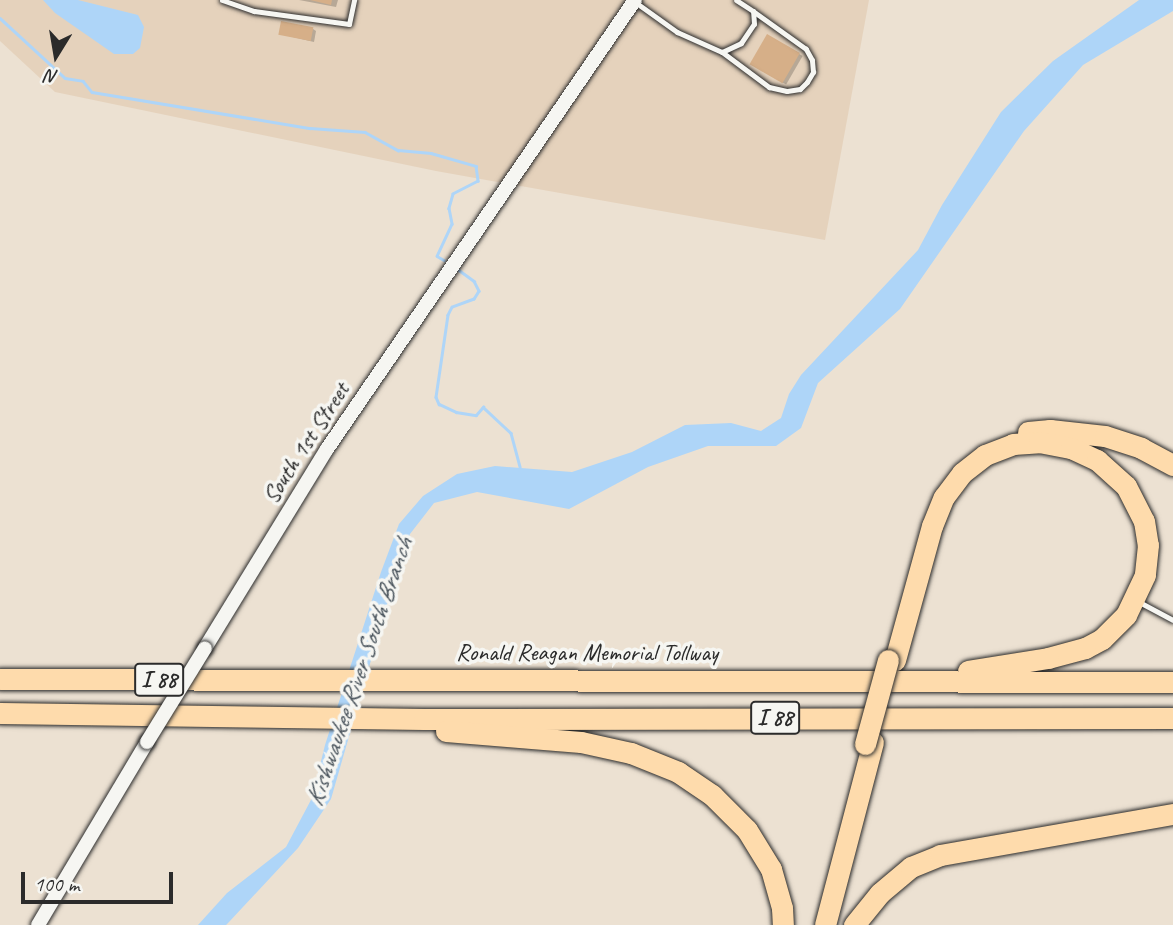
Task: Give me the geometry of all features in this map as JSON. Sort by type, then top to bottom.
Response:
[{"type":"highway","points":[[825,925],[929,505],[942,482],[962,460],[990,443],[1015,434],[1050,430],[1105,436],[1128,443],[1173,465]]},
{"type":"highway","points":[[891,660],[932,526],[944,497],[962,473],[985,455],[1013,444],[1039,442],[1084,453],[1106,466],[1126,486],[1144,521],[1148,545],[1145,575],[1135,600],[1114,628],[1085,648],[1048,658],[911,681]]},
{"type":"highway","name":"Ronald Reagan Memorial Tollway","points":[[0,679],[1173,682]]},
{"type":"highway","name":"I 88","points":[[0,713],[377,720],[1173,718]]},
{"type":"highway","points":[[377,720],[582,742],[631,753],[664,765],[712,795],[747,830],[771,869],[782,908],[783,925]]},
{"type":"highway","points":[[815,925],[869,743]]},
{"type":"highway","points":[[854,925],[880,893],[911,867],[940,855],[1173,814]]},
{"type":"street","name":"South 1st Street","points":[[38,925],[327,449],[634,1]]},
{"type":"lane","points":[[222,0],[254,11],[349,24],[354,0]]},
{"type":"lane","points":[[634,1],[677,32],[722,52],[769,87],[788,92],[800,89],[813,72],[812,60],[806,49],[736,0]]},
{"type":"lane","points":[[722,52],[734,48],[749,35],[754,24],[753,11]]},
{"type":"lane","points":[[1135,600],[1173,620]]},
{"type":"shaded area","points":[[0,0],[869,0],[825,240],[436,171],[55,92],[0,41]]},
{"type":"water","points":[[43,0],[78,0],[138,15],[144,27],[140,48],[133,54],[114,54],[55,13]]},
{"type":"water","name":"Kishwaukee River South Branch","points":[[1139,0],[1173,0],[1173,11],[1083,65],[1024,131],[900,309],[818,383],[801,428],[776,446],[708,446],[648,467],[569,509],[477,492],[434,503],[410,534],[395,577],[331,799],[298,848],[226,925],[198,925],[227,893],[286,847],[312,798],[325,745],[381,572],[399,524],[423,496],[457,474],[495,466],[572,472],[632,452],[685,425],[731,423],[761,431],[781,418],[789,394],[801,375],[918,250],[942,205],[1001,112],[1053,61]]},
{"type":"building","points":[[310,0],[332,0],[331,5]]},
{"type":"building","points":[[281,21],[313,27],[311,41],[278,35]]},
{"type":"building","points":[[767,34],[800,53],[782,83],[750,64]]},
{"type":"waterway","points":[[0,18],[65,78],[83,81],[92,92],[310,128],[365,132],[398,150],[431,153],[476,166],[478,181],[453,194],[449,208],[452,224],[437,256],[444,260]]},
{"type":"waterway","points":[[459,270],[474,281],[479,291],[474,299],[452,307],[448,315],[436,397],[439,404],[456,412],[476,415],[483,407],[511,433],[520,467]]}]
